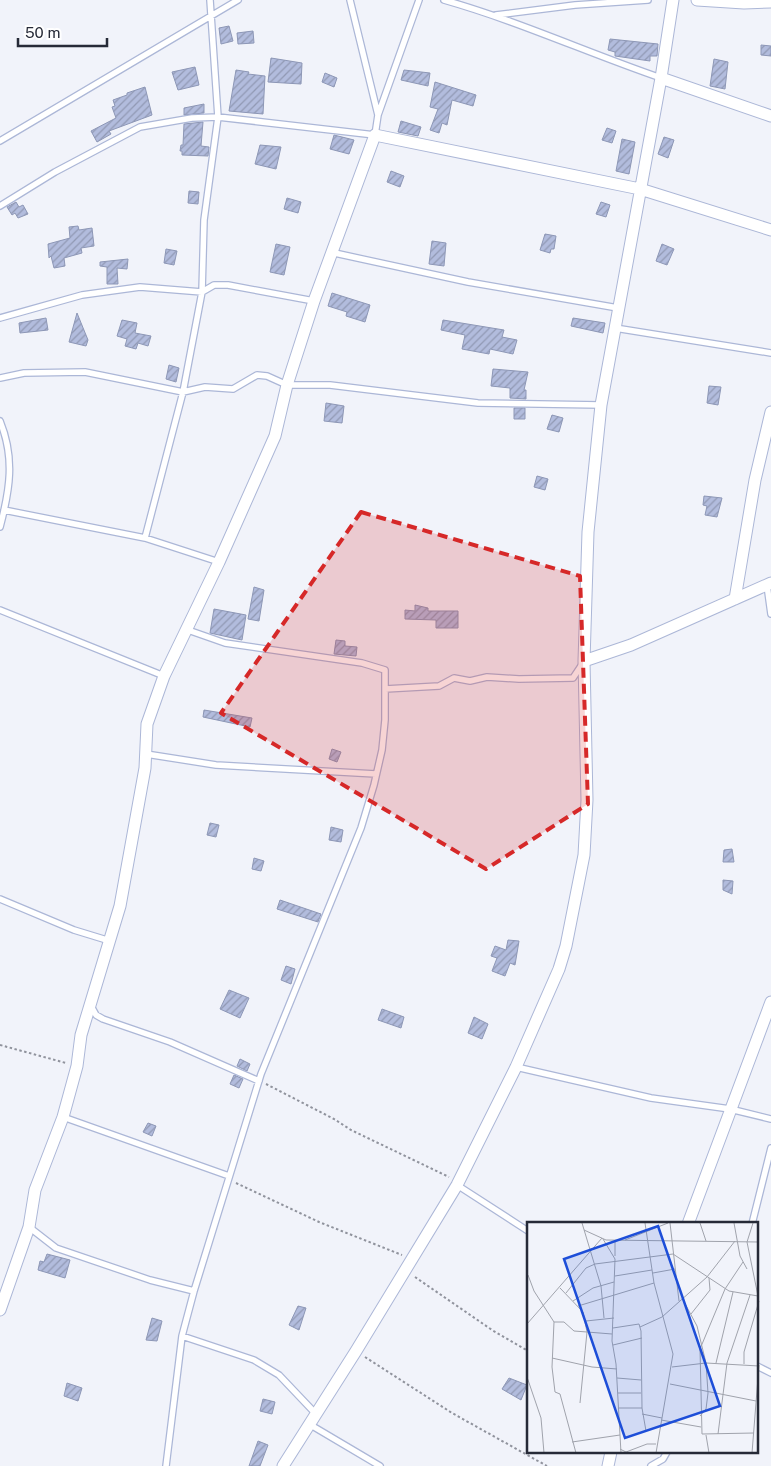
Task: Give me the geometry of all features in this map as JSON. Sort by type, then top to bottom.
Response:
[{"type":"street","points":[[283,1466],[458,1184],[516,1067],[559,969],[584,855],[587,800],[584,661],[588,532],[601,406],[661,78],[673,0]]},
{"type":"street","points":[[697,0],[744,3],[771,2]]},
{"type":"street","points":[[661,78],[771,116]]},
{"type":"street","points":[[0,1310],[29,1227],[35,1190],[64,1118],[78,1066],[81,1035],[110,941],[124,886],[146,754],[147,724],[164,676],[185,629],[219,562],[275,436],[287,385],[330,252],[375,135],[640,189],[771,230]]},
{"type":"street","points":[[735,599],[755,480],[771,412]]},
{"type":"street","points":[[584,661],[631,645],[769,584]]},
{"type":"street","points":[[689,1222],[771,1002]]},
{"type":"lane","points":[[145,538],[183,392],[202,292],[204,220],[218,118],[210,0]]},
{"type":"lane","points":[[0,141],[238,0]]},
{"type":"lane","points":[[350,0],[378,114]]},
{"type":"lane","points":[[0,206],[55,172],[140,127],[192,118],[218,118],[375,135],[378,114],[418,0]]},
{"type":"lane","points":[[444,0],[495,15],[587,52],[661,78]]},
{"type":"lane","points":[[495,15],[575,5],[648,0]]},
{"type":"lane","points":[[330,252],[468,282],[618,308]]},
{"type":"lane","points":[[0,318],[82,295],[140,287],[202,292],[214,285],[228,285],[314,301]]},
{"type":"lane","points":[[614,328],[771,353]]},
{"type":"lane","points":[[0,378],[24,374],[86,372],[183,392],[205,387],[233,389],[257,375],[267,376],[287,385],[330,385],[478,403],[601,406]]},
{"type":"lane","points":[[0,421],[9,442],[11,474],[0,527]]},
{"type":"lane","points":[[4,510],[145,538],[219,562]]},
{"type":"lane","points":[[769,584],[771,614]]},
{"type":"lane","points":[[0,610],[164,676]]},
{"type":"lane","points":[[166,1466],[182,1336],[194,1290],[259,1081],[361,828],[376,774],[383,735],[385,689],[385,670],[374,666],[225,643],[185,629]]},
{"type":"lane","points":[[385,689],[439,686],[454,678],[470,681],[487,677],[519,679],[573,678],[584,661]]},
{"type":"lane","points":[[146,754],[216,765],[376,774]]},
{"type":"lane","points":[[0,899],[74,930],[110,941]]},
{"type":"lane","points":[[90,1004],[96,1014],[103,1019],[170,1042],[259,1081]]},
{"type":"lane","points":[[516,1067],[651,1098],[730,1109],[771,1119]]},
{"type":"lane","points":[[64,1118],[229,1176]]},
{"type":"lane","points":[[752,1222],[771,1148]]},
{"type":"lane","points":[[458,1184],[527,1230]]},
{"type":"lane","points":[[29,1227],[56,1248],[150,1280],[194,1290]]},
{"type":"lane","points":[[182,1336],[254,1360],[279,1375],[316,1414]]},
{"type":"lane","points":[[758,1366],[771,1373]]},
{"type":"lane","points":[[309,1424],[380,1466]]},
{"type":"lane","points":[[651,1466],[663,1459],[666,1454]]},
{"type":"path","points":[[0,1045],[78,1066]]},
{"type":"path","points":[[259,1081],[334,1119],[351,1130],[419,1161],[458,1184]]},
{"type":"path","points":[[229,1176],[233,1181],[408,1265],[492,1330],[527,1350]]},
{"type":"path","points":[[356,1351],[452,1413],[547,1466]]},
{"type":"highlighted area","points":[[361,512],[580,576],[588,804],[486,869],[221,713]]},
{"type":"building","points":[[229,26],[233,41],[221,44],[219,28]]},
{"type":"building","points":[[253,31],[254,43],[238,44],[237,33]]},
{"type":"building","points":[[610,39],[658,44],[657,56],[650,56],[650,61],[615,56],[615,52],[608,50]]},
{"type":"building","points":[[761,45],[771,46],[771,56],[761,55]]},
{"type":"building","points":[[271,58],[302,63],[301,84],[268,82]]},
{"type":"building","points":[[714,59],[728,62],[725,89],[710,86]]},
{"type":"building","points":[[195,67],[199,85],[178,90],[172,72]]},
{"type":"building","points":[[236,70],[265,76],[263,114],[229,111]]},
{"type":"building","points":[[404,70],[430,73],[428,86],[401,80]]},
{"type":"building","points":[[325,73],[337,78],[334,87],[322,82]]},
{"type":"building","points":[[435,82],[476,95],[473,106],[452,100],[447,125],[442,123],[439,133],[430,130],[438,109],[430,107]]},
{"type":"building","points":[[145,87],[152,115],[109,131],[111,134],[97,142],[91,131],[116,118],[112,107],[115,106],[113,100]]},
{"type":"building","points":[[204,104],[204,113],[184,115],[184,108]]},
{"type":"building","points":[[401,121],[421,127],[418,136],[398,132]]},
{"type":"building","points":[[203,122],[201,146],[209,147],[208,156],[182,155],[182,151],[180,151],[181,145],[183,145],[184,124]]},
{"type":"building","points":[[607,128],[616,131],[612,143],[602,140]]},
{"type":"building","points":[[334,135],[354,140],[349,154],[330,149]]},
{"type":"building","points":[[664,137],[674,140],[668,158],[658,154]]},
{"type":"building","points":[[622,139],[635,142],[629,174],[616,171]]},
{"type":"building","points":[[260,145],[281,147],[276,169],[255,164]]},
{"type":"building","points":[[391,171],[404,176],[400,187],[387,182]]},
{"type":"building","points":[[189,191],[199,192],[198,204],[188,203]]},
{"type":"building","points":[[287,198],[301,202],[298,213],[284,209]]},
{"type":"building","points":[[16,202],[19,207],[23,205],[28,214],[18,218],[15,213],[12,215],[7,207]]},
{"type":"building","points":[[601,202],[610,205],[606,217],[596,214]]},
{"type":"building","points":[[78,226],[79,230],[92,228],[94,246],[81,248],[82,253],[64,258],[65,266],[54,268],[51,256],[49,258],[48,244],[70,238],[69,227]]},
{"type":"building","points":[[545,234],[556,236],[554,249],[551,249],[550,253],[540,250]]},
{"type":"building","points":[[432,241],[446,243],[444,266],[429,264]]},
{"type":"building","points":[[276,244],[290,247],[284,275],[270,272]]},
{"type":"building","points":[[662,244],[674,249],[667,265],[656,261]]},
{"type":"building","points":[[166,249],[177,251],[174,265],[164,263]]},
{"type":"building","points":[[128,259],[127,269],[117,268],[118,284],[107,284],[107,267],[100,266],[100,262]]},
{"type":"building","points":[[332,293],[370,305],[365,322],[346,316],[347,312],[328,306]]},
{"type":"building","points":[[77,313],[88,340],[86,346],[69,342]]},
{"type":"building","points":[[46,318],[48,330],[20,333],[19,323]]},
{"type":"building","points":[[573,318],[605,323],[603,333],[571,326]]},
{"type":"building","points":[[122,320],[137,323],[135,333],[151,336],[148,346],[138,343],[136,349],[125,346],[127,339],[117,336]]},
{"type":"building","points":[[443,320],[504,330],[502,337],[517,340],[513,354],[490,349],[489,354],[462,349],[465,335],[441,330]]},
{"type":"building","points":[[169,365],[179,368],[176,382],[166,379]]},
{"type":"building","points":[[493,369],[528,372],[524,390],[526,390],[526,399],[510,398],[510,388],[491,386]]},
{"type":"building","points":[[709,386],[721,387],[718,405],[707,403]]},
{"type":"building","points":[[326,403],[344,406],[342,423],[324,421]]},
{"type":"building","points":[[514,408],[525,408],[525,419],[514,419]]},
{"type":"building","points":[[552,415],[563,418],[559,432],[547,429]]},
{"type":"building","points":[[537,476],[548,479],[545,490],[534,487]]},
{"type":"building","points":[[704,496],[722,498],[717,517],[705,515],[707,506],[703,505]]},
{"type":"building","points":[[254,587],[264,590],[259,621],[248,619]]},
{"type":"building","points":[[415,605],[428,608],[428,611],[458,611],[458,628],[436,628],[436,620],[405,619],[405,610],[415,611]]},
{"type":"building","points":[[214,609],[246,615],[242,640],[210,633]]},
{"type":"building","points":[[336,640],[345,641],[345,646],[357,647],[356,656],[334,654]]},
{"type":"building","points":[[204,710],[252,718],[250,727],[203,717]]},
{"type":"building","points":[[332,749],[341,752],[337,762],[329,759]]},
{"type":"building","points":[[210,823],[219,825],[216,837],[207,835]]},
{"type":"building","points":[[331,827],[343,830],[341,842],[329,840]]},
{"type":"building","points":[[732,849],[734,862],[723,862],[724,850]]},
{"type":"building","points":[[254,858],[264,861],[261,871],[252,869]]},
{"type":"building","points":[[723,880],[733,881],[732,894],[723,890]]},
{"type":"building","points":[[280,900],[321,914],[318,922],[277,909]]},
{"type":"building","points":[[508,940],[519,941],[515,965],[510,963],[505,976],[492,971],[497,958],[491,956],[495,946],[506,950]]},
{"type":"building","points":[[286,966],[295,969],[291,984],[281,980]]},
{"type":"building","points":[[229,990],[249,998],[240,1018],[220,1009]]},
{"type":"building","points":[[382,1009],[404,1017],[401,1028],[378,1020]]},
{"type":"building","points":[[474,1017],[488,1024],[482,1039],[468,1033]]},
{"type":"building","points":[[240,1059],[250,1064],[247,1071],[237,1066]]},
{"type":"building","points":[[234,1075],[243,1079],[239,1088],[230,1084]]},
{"type":"building","points":[[148,1123],[156,1126],[152,1136],[143,1132]]},
{"type":"building","points":[[47,1254],[70,1260],[65,1278],[38,1270],[40,1261],[44,1262]]},
{"type":"building","points":[[298,1306],[306,1308],[299,1330],[289,1325]]},
{"type":"building","points":[[152,1318],[162,1321],[157,1341],[146,1340]]},
{"type":"building","points":[[509,1378],[527,1385],[521,1400],[502,1389]]},
{"type":"building","points":[[67,1383],[82,1388],[78,1401],[64,1396]]},
{"type":"building","points":[[263,1399],[275,1402],[272,1414],[260,1411]]},
{"type":"building","points":[[258,1441],[268,1445],[260,1466],[249,1466]]}]
